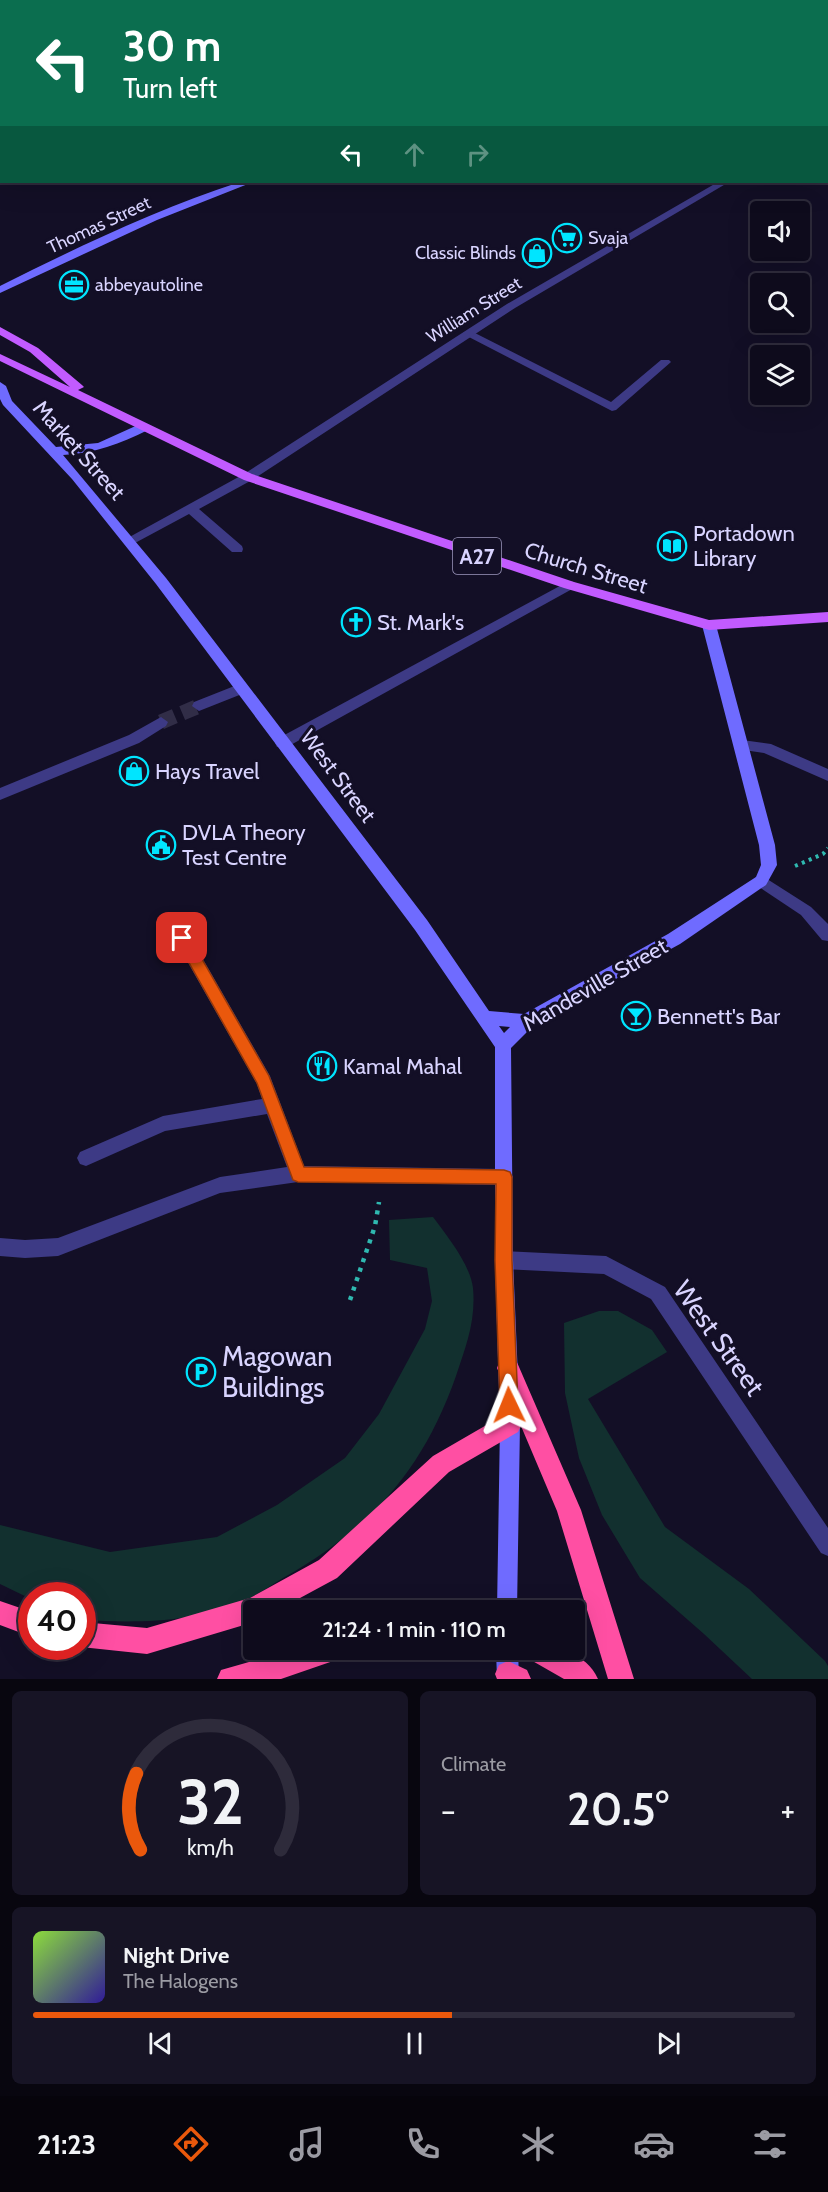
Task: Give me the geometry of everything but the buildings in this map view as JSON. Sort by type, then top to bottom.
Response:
[{"type":"highway","points":[[508,1368],[569,1510],[621,1679]]},
{"type":"highway","points":[[96,1636],[147,1641],[255,1609],[328,1569],[441,1464],[510,1424]]},
{"type":"highway","points":[[0,1613],[18,1620]]},
{"type":"highway","points":[[230,1679],[251,1676],[300,1660]]},
{"type":"highway","points":[[556,1660],[585,1679]]},
{"type":"main road","name":"Market Street","points":[[0,330],[34,350],[97,403]]},
{"type":"main road","name":"Market Street","points":[[0,357],[248,477]]},
{"type":"main road","name":"Church Street","points":[[248,477],[569,585],[709,625]]},
{"type":"main road","name":"A27","points":[[709,625],[828,617]]},
{"type":"street","name":"Thomas Street","points":[[0,290],[84,249],[206,195],[245,183]]},
{"type":"street","name":"William Street","points":[[129,540],[248,477],[512,306],[722,183]]},
{"type":"street","points":[[469,333],[612,407],[664,362]]},
{"type":"street","name":"Market Street","points":[[0,386],[7,402],[54,451],[129,540]]},
{"type":"street","points":[[54,451],[87,451],[103,447],[144,427]]},
{"type":"street","points":[[190,508],[237,549]]},
{"type":"street","name":"West Street","points":[[129,540],[421,925],[503,1044]]},
{"type":"street","points":[[282,743],[569,585]]},
{"type":"street","points":[[709,625],[767,845],[769,865],[761,881],[806,911],[828,935]]},
{"type":"street","points":[[199,706],[242,688]]},
{"type":"street","points":[[0,794],[134,739],[161,722]]},
{"type":"street","points":[[742,744],[766,748],[828,775]]},
{"type":"street","name":"Mandeville Street","points":[[507,1600],[510,1424],[504,1260],[503,1044],[527,1021],[674,939],[761,881]]},
{"type":"street","points":[[182,938],[264,1081],[298,1174]]},
{"type":"street","points":[[484,1018],[527,1021]]},
{"type":"street","points":[[86,1158],[163,1124],[273,1105]]},
{"type":"street","points":[[0,1247],[25,1249],[58,1247],[220,1185],[298,1174],[504,1177]]},
{"type":"street","name":"West Street","points":[[504,1260],[606,1265],[658,1293],[828,1546]]},
{"type":"path","points":[[350,1300],[375,1226],[381,1177]]},
{"type":"green space","points":[[433,1217],[467,1269],[474,1300],[467,1344],[442,1410],[427,1441],[410,1469],[367,1517],[314,1559],[249,1599],[205,1614],[165,1620],[96,1620],[96,1582],[18,1582],[18,1593],[0,1584],[0,1525],[110,1552],[217,1537],[277,1505],[345,1458],[379,1414],[425,1329],[432,1301],[427,1268],[390,1260],[389,1220]]},
{"type":"green space","points":[[599,1311],[618,1311],[652,1330],[667,1352],[588,1399],[665,1527],[749,1589],[825,1661],[828,1666],[828,1679],[752,1679],[640,1578],[602,1515],[579,1458],[565,1393],[564,1323]]},
{"type":"tunnel","points":[[161,722],[199,706]]},
{"type":"place","name":"Svaja","points":[[567,238]]},
{"type":"place","name":"Classic Blinds","points":[[537,253]]},
{"type":"place","name":"abbeyautoline","points":[[74,285]]},
{"type":"place","name":"Portadown Library","points":[[672,546]]},
{"type":"place","name":"St. Mark's","points":[[356,622]]},
{"type":"place","name":"Hays Travel","points":[[134,771]]},
{"type":"place","name":"DVLA Theory Test Centre","points":[[161,845]]},
{"type":"place","name":"Bennett's Bar","points":[[636,1016]]},
{"type":"place","name":"Kamal Mahal","points":[[322,1066]]},
{"type":"place","name":"Magowan Buildings","points":[[201,1372]]},
{"type":"route","points":[[182,938],[264,1081],[298,1174],[504,1177],[504,1260],[509,1405]]}]
